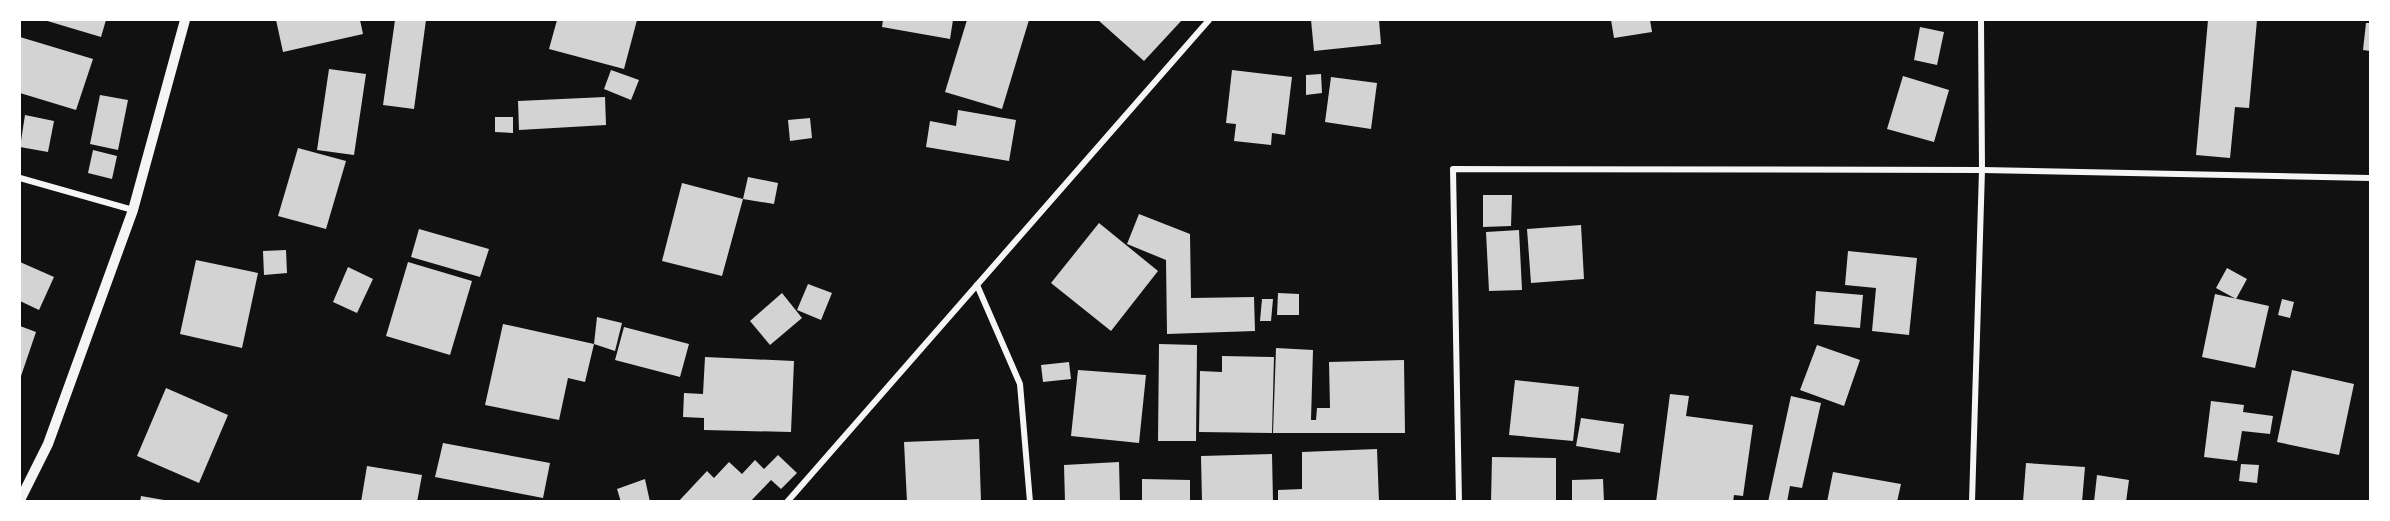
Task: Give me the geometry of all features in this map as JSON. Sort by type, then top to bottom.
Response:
[{"type":"street","points":[[20,500],[48,444],[133,210],[185,20]]},
{"type":"street","points":[[787,501],[1209,20]]},
{"type":"street","points":[[1972,501],[1982,171],[1981,20]]},
{"type":"street","points":[[1459,501],[1453,169],[1982,171],[2370,178]]},
{"type":"street","points":[[20,178],[133,210]]},
{"type":"street","points":[[977,285],[1020,384],[1030,501]]},
{"type":"building","points":[[44,20],[106,20],[101,37]]},
{"type":"building","points":[[276,20],[360,20],[363,34],[283,52]]},
{"type":"building","points":[[395,20],[426,20],[414,109],[383,105]]},
{"type":"building","points":[[557,20],[637,20],[624,69],[549,49]]},
{"type":"building","points":[[883,20],[953,20],[950,39],[882,27]]},
{"type":"building","points":[[967,20],[1029,20],[1002,109],[945,92]]},
{"type":"building","points":[[1098,20],[1182,20],[1144,61]]},
{"type":"building","points":[[1311,20],[1379,20],[1381,44],[1314,51]]},
{"type":"building","points":[[1611,20],[1650,20],[1652,32],[1614,38]]},
{"type":"building","points":[[2208,20],[2257,20],[2249,108],[2235,107],[2230,158],[2196,155]]},
{"type":"building","points":[[2366,23],[2370,23],[2370,51],[2363,50]]},
{"type":"building","points":[[1920,27],[1944,32],[1937,65],[1914,60]]},
{"type":"building","points":[[20,37],[93,59],[76,110],[20,93]]},
{"type":"building","points":[[329,69],[366,74],[354,155],[317,150]]},
{"type":"building","points":[[611,70],[639,80],[631,100],[604,89]]},
{"type":"building","points":[[1232,70],[1292,77],[1285,135],[1272,133],[1271,145],[1234,141],[1236,124],[1226,123]]},
{"type":"building","points":[[1321,74],[1322,93],[1306,95],[1306,75]]},
{"type":"building","points":[[1903,76],[1949,90],[1934,142],[1887,129]]},
{"type":"building","points":[[1331,77],[1377,83],[1371,129],[1325,122]]},
{"type":"building","points":[[100,95],[128,100],[118,150],[90,144]]},
{"type":"building","points":[[605,97],[606,125],[519,130],[518,101]]},
{"type":"building","points":[[958,110],[1016,120],[1009,161],[926,147],[930,121],[956,126]]},
{"type":"building","points":[[25,115],[54,121],[48,152],[20,147]]},
{"type":"building","points":[[495,117],[513,117],[513,133],[495,132]]},
{"type":"building","points":[[810,118],[812,138],[790,141],[788,120]]},
{"type":"building","points":[[298,148],[346,161],[326,229],[278,216]]},
{"type":"building","points":[[93,150],[117,156],[112,179],[88,173]]},
{"type":"building","points":[[748,177],[778,183],[774,204],[743,199]]},
{"type":"building","points":[[682,183],[743,199],[722,276],[662,261]]},
{"type":"building","points":[[1483,195],[1512,195],[1511,226],[1483,227]]},
{"type":"building","points":[[1139,214],[1190,234],[1191,298],[1254,297],[1255,331],[1167,334],[1166,260],[1127,244]]},
{"type":"building","points":[[1099,223],[1158,271],[1111,331],[1051,283]]},
{"type":"building","points":[[1581,225],[1584,279],[1531,283],[1527,229]]},
{"type":"building","points":[[419,229],[489,249],[480,277],[411,257]]},
{"type":"building","points":[[1519,230],[1522,290],[1489,291],[1486,232]]},
{"type":"building","points":[[286,250],[287,273],[264,275],[263,251]]},
{"type":"building","points":[[1848,251],[1917,258],[1909,335],[1872,331],[1876,288],[1845,285]]},
{"type":"building","points":[[196,260],[258,273],[242,348],[180,334]]},
{"type":"building","points":[[20,262],[54,277],[39,310],[20,301]]},
{"type":"building","points":[[408,262],[472,281],[450,355],[386,336]]},
{"type":"building","points":[[348,267],[373,279],[357,313],[333,302]]},
{"type":"building","points":[[2227,268],[2247,279],[2236,299],[2216,288]]},
{"type":"building","points":[[808,284],[832,293],[821,320],[797,310]]},
{"type":"building","points":[[1816,291],[1863,295],[1860,328],[1814,324]]},
{"type":"building","points":[[782,293],[802,318],[770,345],[750,321]]},
{"type":"building","points":[[1278,293],[1299,294],[1299,315],[1277,315]]},
{"type":"building","points":[[2215,294],[2269,306],[2255,368],[2202,357]]},
{"type":"building","points":[[1262,299],[1273,299],[1271,321],[1260,321]]},
{"type":"building","points":[[2282,299],[2294,302],[2290,318],[2278,315]]},
{"type":"building","points":[[597,317],[622,323],[615,351],[594,344]]},
{"type":"building","points":[[503,324],[594,344],[585,382],[568,378],[559,420],[485,405]]},
{"type":"building","points":[[20,326],[36,332],[20,379]]},
{"type":"building","points":[[624,327],[689,344],[680,377],[615,360]]},
{"type":"building","points":[[1159,344],[1197,345],[1196,441],[1158,441]]},
{"type":"building","points":[[1817,345],[1860,360],[1844,406],[1800,390]]},
{"type":"building","points":[[1276,348],[1313,350],[1311,420],[1316,420],[1317,408],[1330,408],[1329,362],[1404,360],[1405,433],[1273,433]]},
{"type":"building","points":[[1222,356],[1274,357],[1272,433],[1199,432],[1200,371],[1222,372]]},
{"type":"building","points":[[705,357],[794,361],[791,432],[704,430],[704,418],[683,417],[684,393],[703,394]]},
{"type":"building","points":[[1069,362],[1071,379],[1043,382],[1041,365]]},
{"type":"building","points":[[1078,370],[1146,375],[1139,443],[1071,436]]},
{"type":"building","points":[[2292,370],[2354,384],[2339,455],[2277,442]]},
{"type":"building","points":[[1515,380],[1579,387],[1573,441],[1509,435]]},
{"type":"building","points":[[166,388],[228,415],[199,483],[137,456]]},
{"type":"building","points":[[1670,394],[1689,396],[1686,416],[1753,425],[1743,496],[1734,495],[1733,502],[1656,502]]},
{"type":"building","points":[[1791,396],[1821,403],[1802,488],[1790,486],[1787,502],[1768,502]]},
{"type":"building","points":[[2211,401],[2244,405],[2243,412],[2273,416],[2270,434],[2242,431],[2237,461],[2204,457]]},
{"type":"building","points":[[1581,418],[1624,424],[1620,453],[1576,446]]},
{"type":"building","points":[[979,439],[981,502],[907,502],[904,442]]},
{"type":"building","points":[[443,443],[550,463],[543,498],[435,477]]},
{"type":"building","points":[[1377,449],[1379,502],[1278,502],[1278,490],[1302,489],[1302,452]]},
{"type":"building","points":[[1272,454],[1273,502],[1202,502],[1201,456]]},
{"type":"building","points":[[778,455],[797,473],[781,489],[771,480],[750,502],[678,502],[707,471],[714,478],[729,462],[742,474],[755,460],[764,469]]},
{"type":"building","points":[[1492,457],[1556,458],[1556,502],[1491,502]]},
{"type":"building","points":[[1119,462],[1120,502],[1065,502],[1064,465]]},
{"type":"building","points":[[2026,463],[2085,467],[2082,502],[2023,502]]},
{"type":"building","points":[[2241,464],[2259,465],[2257,483],[2239,481]]},
{"type":"building","points":[[367,466],[422,475],[417,502],[361,502]]},
{"type":"building","points":[[1833,472],[1901,484],[1897,502],[1827,502]]},
{"type":"building","points":[[2097,475],[2129,480],[2126,502],[2094,502]]},
{"type":"building","points":[[645,479],[650,502],[621,502],[617,489]]},
{"type":"building","points":[[1142,479],[1190,480],[1190,502],[1142,502]]},
{"type":"building","points":[[1603,479],[1604,502],[1572,502],[1572,480]]},
{"type":"building","points":[[141,496],[164,500],[164,502],[140,502]]}]
